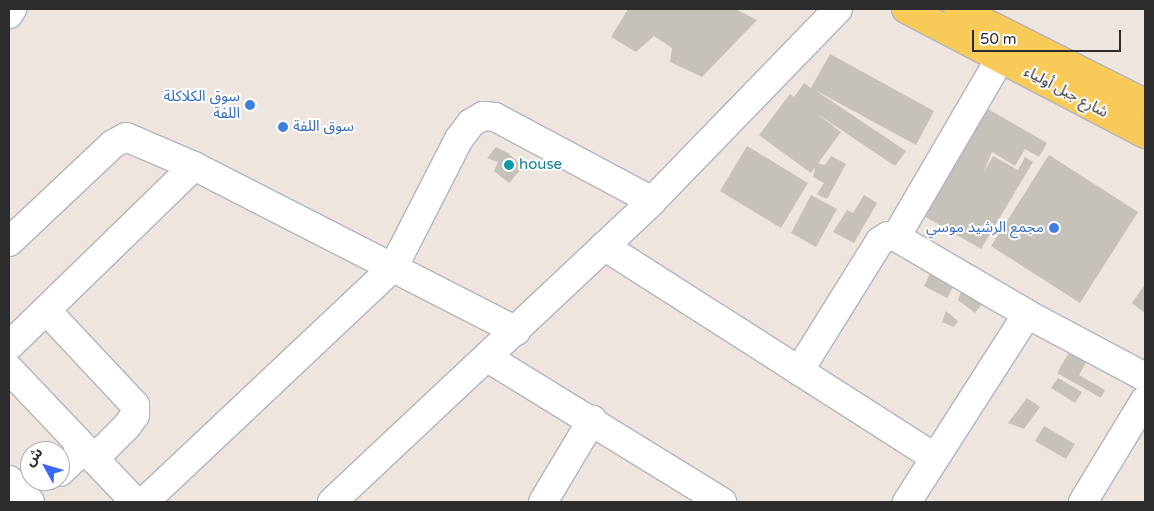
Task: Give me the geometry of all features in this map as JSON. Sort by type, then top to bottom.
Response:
[{"type":"main road","name":"شارع جبل أولياء","points":[[906,9],[1145,134]]},
{"type":"main road","name":"شارع جبل أولياء","points":[[958,9],[1145,103]]},
{"type":"street","points":[[9,14],[12,9]]},
{"type":"street","points":[[332,502],[488,358],[652,201],[838,9]]},
{"type":"street","points":[[896,237],[1001,58]]},
{"type":"street","points":[[144,502],[394,266],[459,140],[470,123],[482,116],[495,117],[652,201]]},
{"type":"street","points":[[9,242],[113,144],[126,137],[194,166],[394,266],[516,331]]},
{"type":"street","points":[[9,346],[194,166]]},
{"type":"street","points":[[799,371],[880,241],[888,236],[896,237],[1027,314],[1145,377]]},
{"type":"street","points":[[604,246],[935,458]]},
{"type":"street","points":[[46,310],[135,404],[135,415],[127,426],[70,466]]},
{"type":"street","points":[[907,502],[1027,314]]},
{"type":"street","points":[[488,358],[592,420],[722,502]]},
{"type":"street","points":[[9,369],[135,502]]},
{"type":"street","points":[[1083,502],[1145,400]]},
{"type":"street","points":[[543,502],[592,420]]},
{"type":"street","points":[[9,480],[29,502],[40,491]]},
{"type":"building","points":[[628,9],[735,9],[757,20],[702,77],[670,62],[672,48],[654,36],[636,52],[611,37]]},
{"type":"building","points":[[830,54],[934,111],[916,145],[815,90],[906,151],[895,166],[816,113],[841,132],[811,173],[759,135],[790,94],[794,97],[804,83],[811,88]]},
{"type":"building","points":[[981,105],[1047,143],[1039,157],[1025,149],[1015,166],[992,152],[983,174],[993,156],[1018,170],[1025,157],[1033,162],[981,249],[917,212]]},
{"type":"building","points":[[747,146],[808,183],[781,228],[720,191]]},
{"type":"building","name":"house","points":[[496,147],[508,153],[523,167],[509,183],[494,171],[498,162],[487,158]]},
{"type":"building","points":[[1049,155],[1138,212],[1080,303],[991,246]]},
{"type":"building","points":[[831,156],[846,164],[827,199],[817,194],[824,183],[813,177],[816,163],[825,165]]},
{"type":"building","points":[[811,195],[837,209],[816,247],[791,233]]},
{"type":"building","points":[[864,195],[877,203],[854,243],[833,232],[847,210],[853,213]]},
{"type":"building","points":[[930,274],[953,287],[947,298],[924,286]]},
{"type":"building","points":[[1145,287],[1145,313],[1132,303]]},
{"type":"building","points":[[962,289],[982,304],[975,313],[958,300]]},
{"type":"building","points":[[946,311],[958,321],[954,327],[942,322]]},
{"type":"building","points":[[1074,344],[1091,354],[1079,375],[1105,390],[1101,398],[1057,373]]},
{"type":"building","points":[[1058,378],[1082,392],[1075,403],[1051,388]]},
{"type":"building","points":[[1027,398],[1040,407],[1024,429],[1008,423]]},
{"type":"building","points":[[1044,426],[1075,444],[1066,459],[1035,441]]},
{"type":"place","name":"سوق الكلاكلة اللفة","points":[[250,105]]},
{"type":"place","name":"سوق اللفة","points":[[283,127]]},
{"type":"place","name":"house","points":[[509,165]]},
{"type":"place","name":"مجمع الرشيد موسي","points":[[1054,228]]}]
